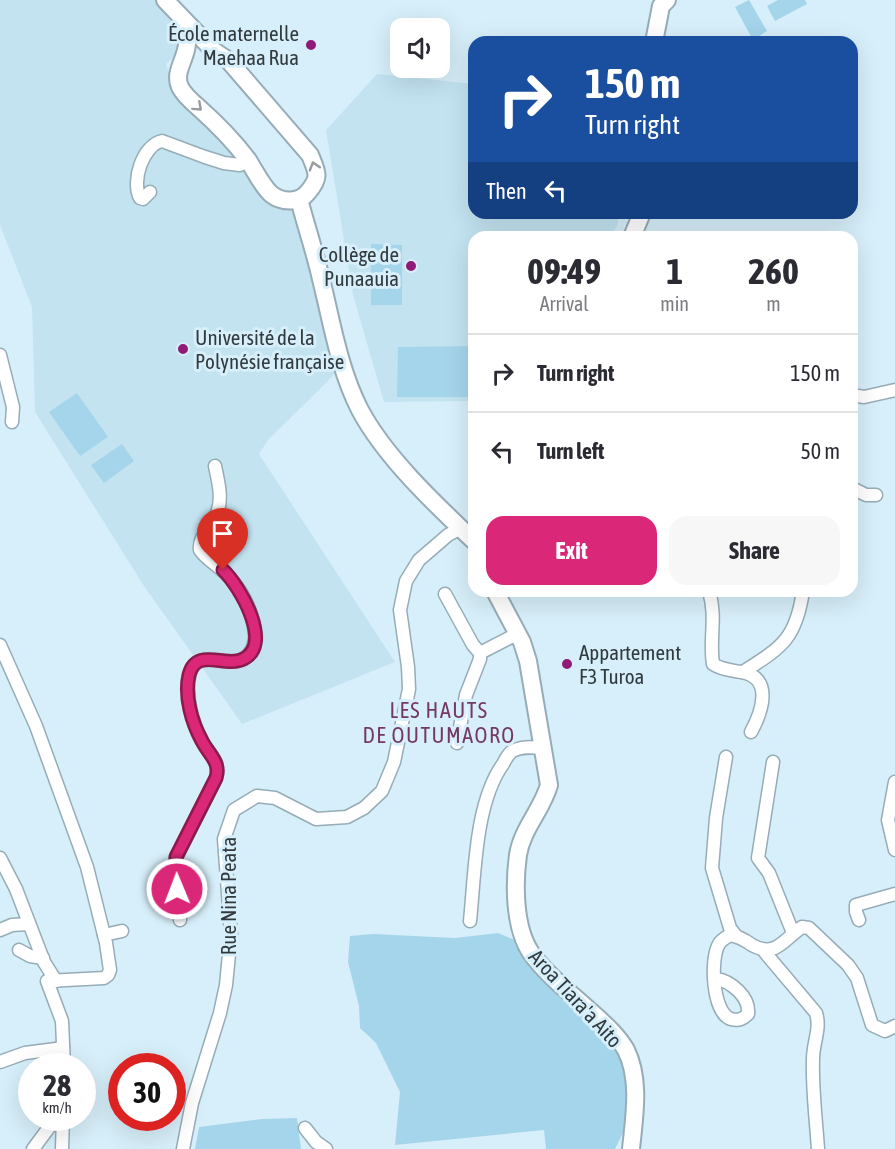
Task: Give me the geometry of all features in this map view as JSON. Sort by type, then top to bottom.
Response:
[{"type":"main road","points":[[165,0],[214,51],[229,61],[310,155],[317,173],[316,182],[306,195],[290,201],[271,194],[247,159],[218,126],[185,95],[178,84],[179,68],[185,57],[187,43],[184,20]]},
{"type":"main road","points":[[655,36],[662,6],[667,0]]},
{"type":"main road","points":[[185,57],[196,51],[214,51]]},
{"type":"main road","points":[[299,199],[321,276],[335,341],[347,380],[360,409],[376,437],[468,535]]},
{"type":"main road","name":"Aroa Tiara'a Aito","points":[[498,597],[527,660],[549,785],[546,796],[524,834],[518,854],[518,920],[523,939],[530,952],[606,1025],[625,1050],[631,1064],[635,1090],[631,1149]]},
{"type":"street","points":[[150,192],[143,199],[140,198],[137,186],[140,168],[154,142],[162,141],[224,163],[240,165],[247,159]]},
{"type":"street","points":[[0,355],[13,407],[12,422]]},
{"type":"street","points":[[858,396],[864,397],[895,390]]},
{"type":"street","points":[[0,415],[10,413],[13,407]]},
{"type":"street","points":[[180,920],[176,857],[195,824],[218,770],[216,762],[202,741],[192,716],[188,690],[190,672],[196,663],[204,660],[240,661],[254,647],[255,637],[249,609],[242,594],[230,577],[200,550],[201,540],[212,524],[219,507],[220,497],[215,466]]},
{"type":"street","points":[[858,491],[866,495],[876,495]]},
{"type":"street","name":"Rue Nina Peata","points":[[183,1149],[192,1103],[220,1013],[226,985],[231,934],[224,839],[234,810],[257,796],[275,798],[316,819],[347,817],[364,808],[382,791],[394,762],[409,689],[400,610],[406,581],[419,560],[448,535],[461,528]]},
{"type":"street","points":[[445,594],[473,645],[480,652],[480,659],[466,694],[457,743]]},
{"type":"street","points":[[711,597],[714,609],[713,664],[718,668],[743,672],[756,680],[762,688],[764,696],[751,732]]},
{"type":"street","points":[[743,672],[781,645],[792,631],[799,616],[802,597]]},
{"type":"street","points":[[480,652],[517,634]]},
{"type":"street","points":[[0,645],[36,726],[87,867],[110,970],[104,978],[47,981],[62,1021],[63,1053]]},
{"type":"street","points":[[470,921],[481,827],[492,783],[510,753],[526,747],[542,748]]},
{"type":"street","points":[[726,758],[716,818],[712,868],[730,928],[736,936]]},
{"type":"street","points":[[773,762],[758,858],[769,873],[793,933]]},
{"type":"street","points":[[895,782],[888,820],[895,850]]},
{"type":"street","points":[[0,858],[16,889],[43,958],[56,981]]},
{"type":"street","points":[[860,920],[856,912],[856,905],[895,894]]},
{"type":"street","points":[[0,930],[12,925],[28,924]]},
{"type":"street","points":[[763,950],[775,948],[802,927],[809,928],[848,965],[857,978],[872,1025],[885,1031],[895,1026]]},
{"type":"street","points":[[104,935],[122,932]]},
{"type":"street","points":[[716,979],[714,959],[718,946],[730,935],[736,936],[763,950],[816,1013],[819,1024],[812,1060],[818,1149]]},
{"type":"street","points":[[19,950],[30,956],[43,958]]},
{"type":"street","points":[[0,1062],[25,1053],[63,1047]]},
{"type":"street","points":[[305,1128],[316,1142],[326,1149]]},
{"type":"street","points":[[33,1149],[46,1131]]},
{"type":"street","points":[[62,1149],[63,1131]]},
{"type":"shaded area","name":"Université de la Polynésie française","points":[[0,0],[159,0],[180,23],[181,44],[174,57],[166,64],[176,94],[246,164],[298,205],[338,371],[268,440],[259,454],[395,662],[242,724],[144,586],[35,412],[32,307],[0,225]]},
{"type":"shaded area","points":[[749,0],[767,31],[759,36],[751,36],[735,7]]},
{"type":"shaded area","points":[[778,0],[805,0],[807,4],[775,21],[767,6]]},
{"type":"shaded area","name":"Collège de Punaauia","points":[[377,74],[390,75],[390,78],[468,83],[468,219],[619,219],[614,231],[468,231],[468,401],[384,402],[353,295],[326,130]]},
{"type":"shaded area","points":[[371,244],[402,245],[402,305],[371,305]]},
{"type":"shaded area","points":[[468,346],[468,397],[397,397],[398,347]]},
{"type":"shaded area","points":[[77,393],[108,437],[80,456],[49,412]]},
{"type":"shaded area","points":[[122,444],[134,461],[104,483],[91,465]]},
{"type":"shaded area","points":[[498,933],[517,941],[616,1043],[626,1074],[625,1129],[615,1149],[546,1149],[544,1130],[395,1145],[400,1092],[376,1043],[360,1028],[359,1006],[348,962],[350,936],[373,934],[455,938]]},
{"type":"shaded area","points":[[297,1118],[301,1149],[195,1149],[199,1127],[262,1119]]},
{"type":"place","name":"École maternelle Maehaa Rua","points":[[311,45]]},
{"type":"place","name":"Collège de Punaauia","points":[[411,266]]},
{"type":"place","name":"Université de la Polynésie française","points":[[183,349]]},
{"type":"place","name":"Appartement F3 Turoa","points":[[567,664]]},
{"type":"district","name":"LES HAUTS DE OUTUMAORO","points":[[439,722]]},
{"type":"route","points":[[177,889],[176,857],[195,824],[218,770],[218,765],[202,741],[192,716],[188,690],[190,672],[196,663],[204,660],[240,661],[254,647],[255,637],[249,609],[242,594],[223,570]]}]
